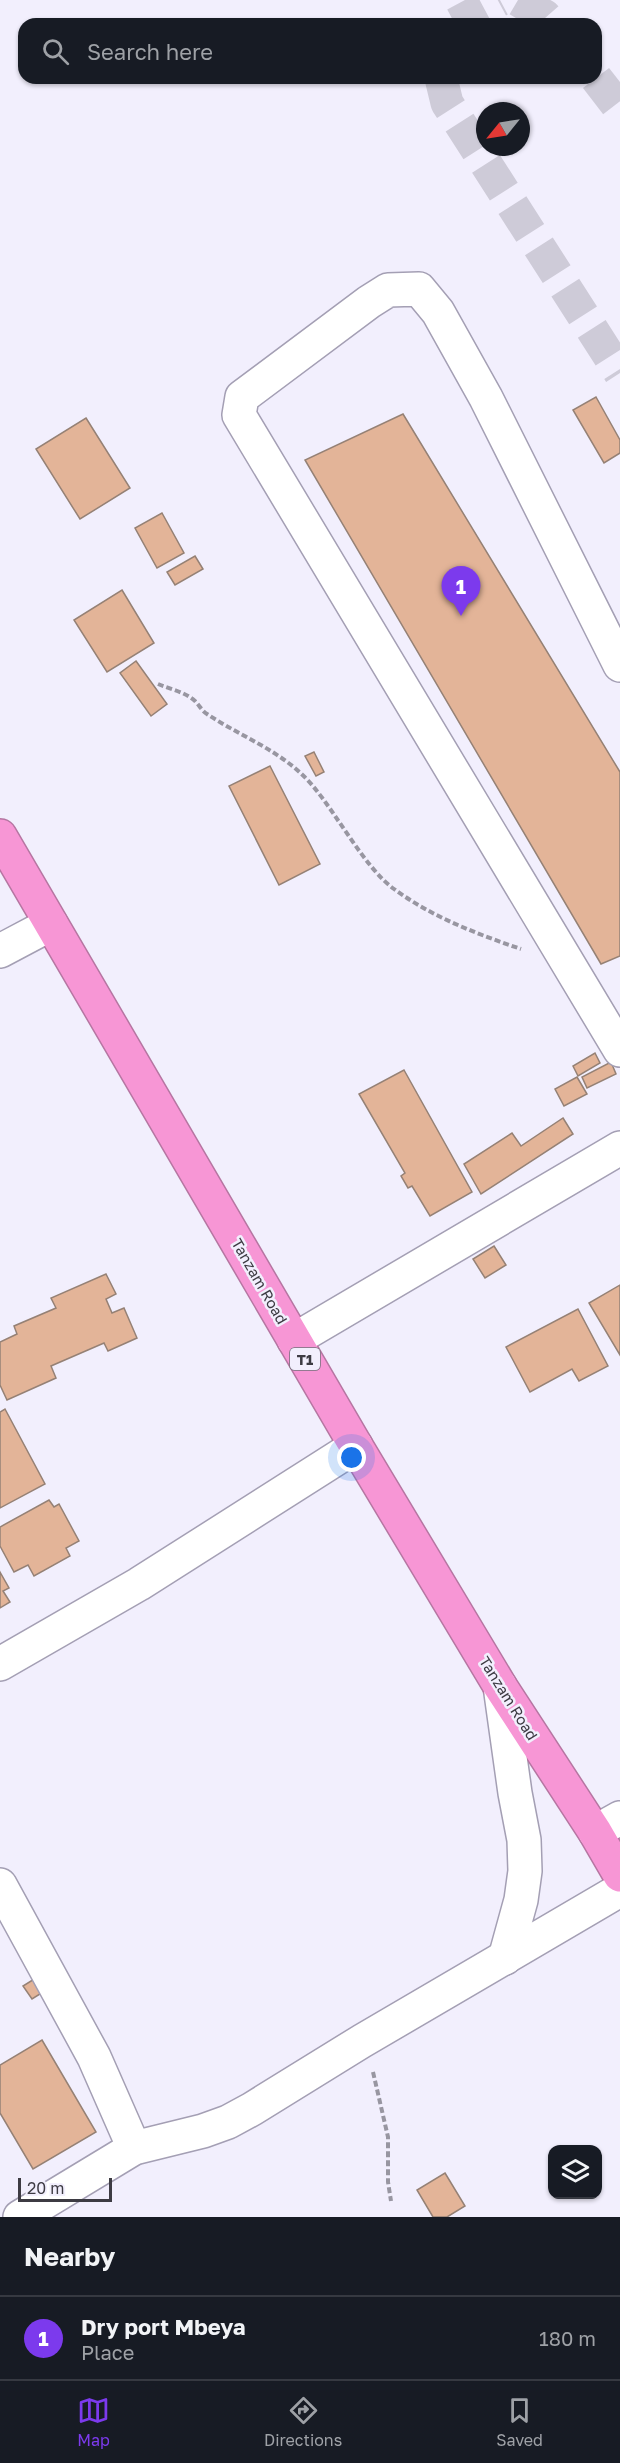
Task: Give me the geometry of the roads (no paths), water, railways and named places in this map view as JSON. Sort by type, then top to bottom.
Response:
[{"type":"highway","name":"Tanzam Road","points":[[0,836],[356,1446],[500,1686],[608,1825],[620,1875]]},
{"type":"street","points":[[620,665],[486,398],[438,312],[419,289],[388,290],[242,397],[239,416],[620,1050]]},
{"type":"street","points":[[0,951],[51,924]]},
{"type":"street","points":[[294,1340],[620,1148]]},
{"type":"street","points":[[0,1664],[139,1584],[356,1446]]},
{"type":"street","points":[[500,1686],[514,1793],[524,1840],[525,1871],[521,1900],[506,1958]]},
{"type":"street","points":[[0,1885],[94,2057],[134,2148]]},
{"type":"street","points":[[20,2217],[134,2148],[172,2140],[228,2122],[620,1890]]},
{"type":"tunnel","points":[[466,18],[500,0]]},
{"type":"tunnel","points":[[518,0],[547,18]]},
{"type":"tunnel","points":[[442,84],[447,103],[620,373]]},
{"type":"tunnel","points":[[601,84],[620,109]]},
{"type":"place","name":"Dry port Mbeya","points":[[461,616]]}]
